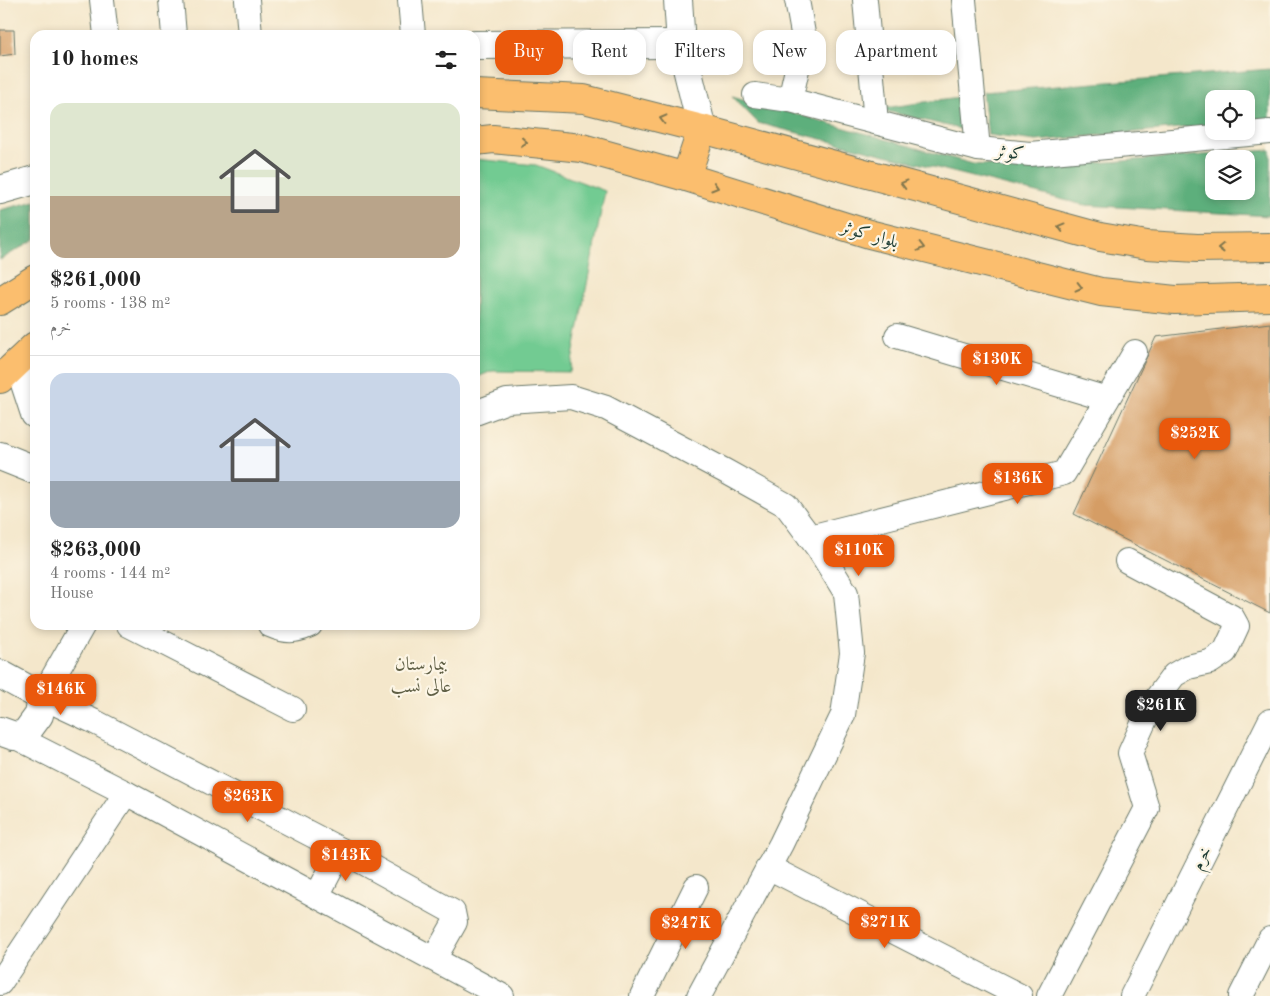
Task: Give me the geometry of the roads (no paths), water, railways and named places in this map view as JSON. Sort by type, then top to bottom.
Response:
[{"type":"main road","points":[[480,94],[584,99],[702,129],[1100,238],[1147,245],[1197,248],[1270,247]]},
{"type":"main road","points":[[686,177],[702,129]]},
{"type":"main road","name":"بلوار کوثر","points":[[480,141],[493,140],[582,148],[686,177],[869,234],[1101,292],[1175,300],[1270,297]]},
{"type":"main road","points":[[0,301],[30,283]]},
{"type":"street","points":[[102,0],[105,30]]},
{"type":"street","points":[[171,0],[174,30]]},
{"type":"street","points":[[247,0],[250,30]]},
{"type":"street","points":[[410,0],[413,30]]},
{"type":"street","points":[[678,0],[680,30]]},
{"type":"street","points":[[790,100],[804,39],[797,0]]},
{"type":"street","points":[[865,0],[876,122]]},
{"type":"street","points":[[964,0],[978,149]]},
{"type":"street","points":[[480,45],[656,44]]},
{"type":"street","points":[[689,75],[702,129]]},
{"type":"street","name":"کوثر","points":[[755,95],[790,100],[978,149],[1030,154],[1270,132]]},
{"type":"street","points":[[0,190],[30,181]]},
{"type":"street","points":[[898,336],[1107,400]]},
{"type":"street","points":[[810,537],[1064,473],[1134,352]]},
{"type":"street","points":[[18,362],[30,397]]},
{"type":"street","points":[[480,411],[507,401],[571,397],[606,408],[786,505],[810,537],[846,593],[852,654],[843,715],[781,844],[699,996]]},
{"type":"street","points":[[0,456],[30,468]]},
{"type":"street","points":[[1049,996],[1147,808],[1130,753],[1151,706],[1174,675],[1188,667],[1210,662],[1225,652],[1238,626],[1232,617],[1127,561]]},
{"type":"street","points":[[7,733],[25,734],[39,715],[42,697],[81,630]]},
{"type":"street","points":[[139,630],[293,709]]},
{"type":"street","points":[[0,674],[341,850],[453,912],[455,922],[434,959]]},
{"type":"street","name":"خرم","points":[[1132,996],[1270,721]]},
{"type":"street","points":[[7,733],[126,794],[502,996]]},
{"type":"street","points":[[0,983],[126,794]]},
{"type":"street","points":[[317,896],[341,850]]},
{"type":"street","points":[[768,867],[1020,996]]},
{"type":"street","points":[[642,996],[696,887]]},
{"type":"street","points":[[1240,996],[1270,939]]},
{"type":"district","name":"بیمارستان عالی نسب","points":[[421,674]]}]
